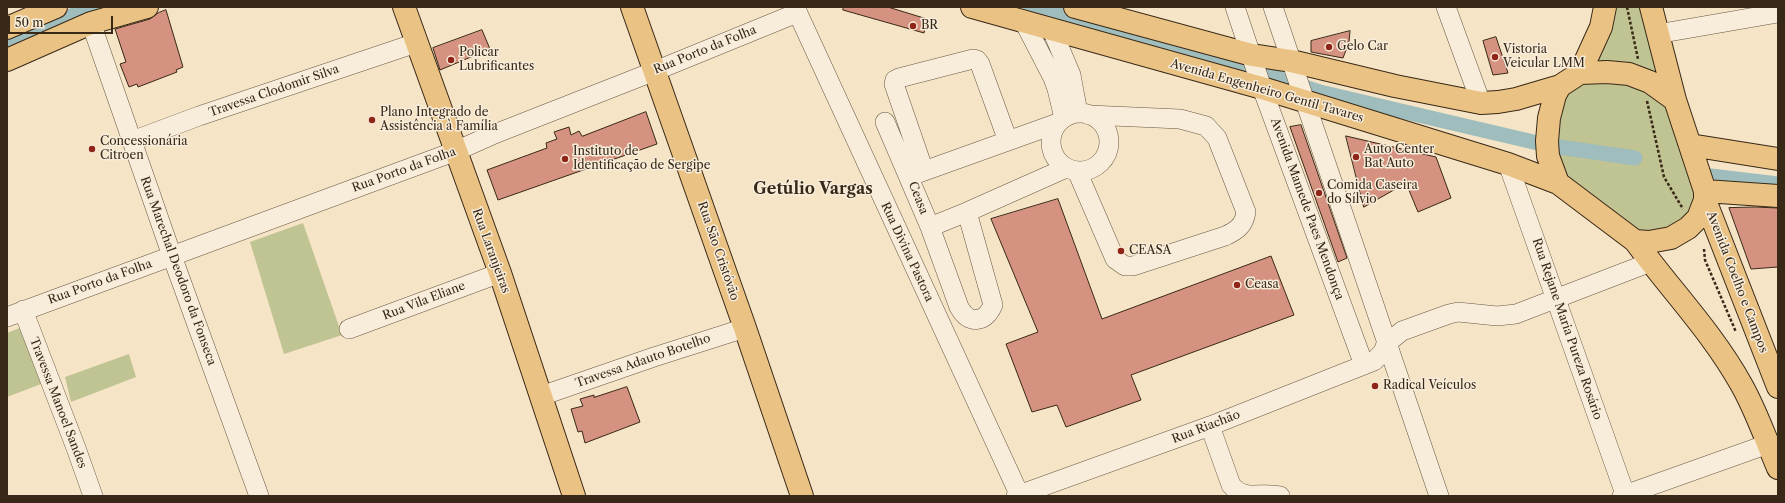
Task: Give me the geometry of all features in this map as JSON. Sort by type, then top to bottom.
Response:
[{"type":"main road","points":[[7,28],[56,7]]},
{"type":"main road","points":[[7,60],[91,23],[146,7]]},
{"type":"main road","name":"Rua Laranjeiras","points":[[404,7],[500,273],[574,496]]},
{"type":"main road","name":"Rua São Cristóvão","points":[[632,7],[745,328],[802,496]]},
{"type":"main road","name":"Avenida Engenheiro Gentil Tavares","points":[[972,7],[1023,20],[1052,30],[1261,85],[1508,164],[1558,183],[1636,241],[1651,262]]},
{"type":"main road","points":[[1075,7],[1253,57],[1481,103],[1516,99],[1560,86],[1580,73],[1602,72],[1629,74],[1654,84],[1675,100]]},
{"type":"main road","points":[[1580,73],[1601,27],[1605,7]]},
{"type":"main road","points":[[1636,241],[1649,242],[1671,238],[1688,228],[1698,218],[1705,195],[1675,100],[1651,7]]},
{"type":"main road","points":[[1558,183],[1548,156],[1546,140],[1552,103],[1560,86]]},
{"type":"main road","points":[[1690,145],[1778,159]]},
{"type":"main road","points":[[1705,195],[1778,196]]},
{"type":"main road","name":"Avenida Coelho e Campos","points":[[1705,195],[1778,386]]},
{"type":"main road","points":[[1651,262],[1706,331],[1730,366],[1751,402],[1778,468]]},
{"type":"street","name":"Avenida Mamede Paes Mendonça","points":[[1235,7],[1253,57],[1261,85],[1364,366]]},
{"type":"street","points":[[1273,7],[1305,98],[1438,496]]},
{"type":"street","points":[[1446,7],[1481,103]]},
{"type":"street","name":"Rua Porto da Folha","points":[[15,314],[456,151],[492,135],[655,71],[796,10]]},
{"type":"street","name":"Rua Divina Pastora","points":[[796,10],[1019,496]]},
{"type":"street","points":[[1657,34],[1778,13]]},
{"type":"street","points":[[1023,20],[1072,117]]},
{"type":"street","name":"Rua Marechal Deodoro da Fonseca","points":[[91,23],[172,256],[259,496]]},
{"type":"street","points":[[1052,30],[1072,75],[1072,117],[1051,139],[1052,150],[1057,160],[1071,169],[1115,259],[1125,266],[1140,264],[1225,236],[1236,231],[1245,219],[1246,212],[1217,138],[1206,126],[1180,118],[1072,117]]},
{"type":"street","name":"Travessa Clodomir Silva","points":[[132,141],[199,116],[416,43]]},
{"type":"street","points":[[916,174],[894,84],[895,80],[899,78],[977,60],[980,64],[1008,141]]},
{"type":"street","name":"Ceasa","points":[[1072,117],[1101,123],[1105,128],[1108,148],[1102,161],[1097,165],[1087,170],[1071,169],[930,227],[916,174],[1072,117]]},
{"type":"street","points":[[885,122],[916,174]]},
{"type":"street","name":"Rua Rejane Maria Pureza Rosário","points":[[1508,164],[1623,495]]},
{"type":"street","points":[[930,227],[959,307],[963,314],[970,319],[979,319],[990,312],[993,305],[967,212]]},
{"type":"street","name":"Rua Riachão","points":[[1019,496],[1210,426],[1364,366],[1374,361],[1383,352],[1386,344],[1402,331],[1458,312],[1507,316],[1556,299],[1651,262]]},
{"type":"street","name":"Rua Vila Eliane","points":[[349,329],[500,273]]},
{"type":"street","name":"Travessa Manoel Sandes","points":[[15,314],[76,448],[93,496]]},
{"type":"street","name":"Travessa Adauto Botelho","points":[[541,396],[654,357],[745,328]]},
{"type":"street","points":[[1210,426],[1231,485],[1237,492],[1245,495],[1275,494],[1280,496]]},
{"type":"street","points":[[1623,495],[1768,444]]},
{"type":"path","points":[[1655,138],[1664,177],[1677,201],[1703,237],[1705,260]]},
{"type":"green space","points":[[1610,7],[1643,7],[1659,74],[1592,63]]},
{"type":"green space","points":[[1619,79],[1668,102],[1698,190],[1692,217],[1649,236],[1618,223],[1558,168],[1556,110],[1571,85]]},
{"type":"green space","points":[[303,223],[342,335],[284,354],[250,242]]},
{"type":"green space","points":[[20,328],[41,384],[7,397],[7,333]]},
{"type":"green space","points":[[129,354],[136,377],[71,402],[65,377]]},
{"type":"building","name":"BR","points":[[844,7],[888,7],[927,19],[924,33],[843,10]]},
{"type":"building","points":[[166,10],[183,67],[176,70],[177,72],[138,87],[137,84],[129,87],[120,64],[126,62],[115,29],[150,19],[158,13]]},
{"type":"building","name":"Policar Lubrificantes","points":[[482,30],[490,49],[440,70],[433,48]]},
{"type":"building","name":"Gelo Car","points":[[1350,31],[1349,42],[1343,58],[1311,52],[1311,41]]},
{"type":"building","name":"Vistoria Veicular LMM","points":[[1496,37],[1508,73],[1493,75],[1483,41]]},
{"type":"building","name":"Instituto de Identificação de Sergipe","points":[[646,112],[657,144],[498,200],[487,170],[547,148],[546,143],[557,139],[554,132],[569,127],[571,135],[579,131],[582,136]]},
{"type":"building","name":"Comida Caseira do Sílvio","points":[[1301,125],[1347,258],[1338,262],[1290,127]]},
{"type":"building","points":[[1346,136],[1436,157],[1451,198],[1418,212],[1406,183],[1364,207]]},
{"type":"building","name":"Ceasa","points":[[1058,199],[1102,319],[1271,256],[1294,315],[1131,375],[1141,400],[1066,427],[1057,405],[1032,412],[1006,344],[1038,332],[991,219]]},
{"type":"building","points":[[1729,208],[1778,208],[1778,267],[1751,269]]},
{"type":"building","points":[[627,387],[640,422],[585,443],[582,431],[578,432],[571,409],[583,406],[580,399],[594,395],[594,397]]},
{"type":"waterway","points":[[7,45],[91,7]]},
{"type":"waterway","points":[[1030,7],[1216,57],[1320,92],[1542,144]]},
{"type":"waterway","points":[[1559,147],[1635,158]]},
{"type":"waterway","points":[[1711,176],[1778,184]]},
{"type":"place","name":"BR","points":[[913,26]]},
{"type":"place","name":"Gelo Car","points":[[1329,47]]},
{"type":"place","name":"Vistoria Veicular LMM","points":[[1495,57]]},
{"type":"place","name":"Policar Lubrificantes","points":[[451,60]]},
{"type":"place","name":"Plano Integrado de Assistência à Família","points":[[372,120]]},
{"type":"place","name":"Concessionária Citroen","points":[[92,149]]},
{"type":"place","name":"Auto Center Bat Auto","points":[[1356,157]]},
{"type":"place","name":"Instituto de Identificação de Sergipe","points":[[565,159]]},
{"type":"place","name":"Comida Caseira do Sílvio","points":[[1319,193]]},
{"type":"place","name":"CEASA","points":[[1121,251]]},
{"type":"place","name":"Ceasa","points":[[1237,285]]},
{"type":"place","name":"Radical Veículos","points":[[1375,386]]},
{"type":"district","name":"Getúlio Vargas","points":[[813,189]]}]
